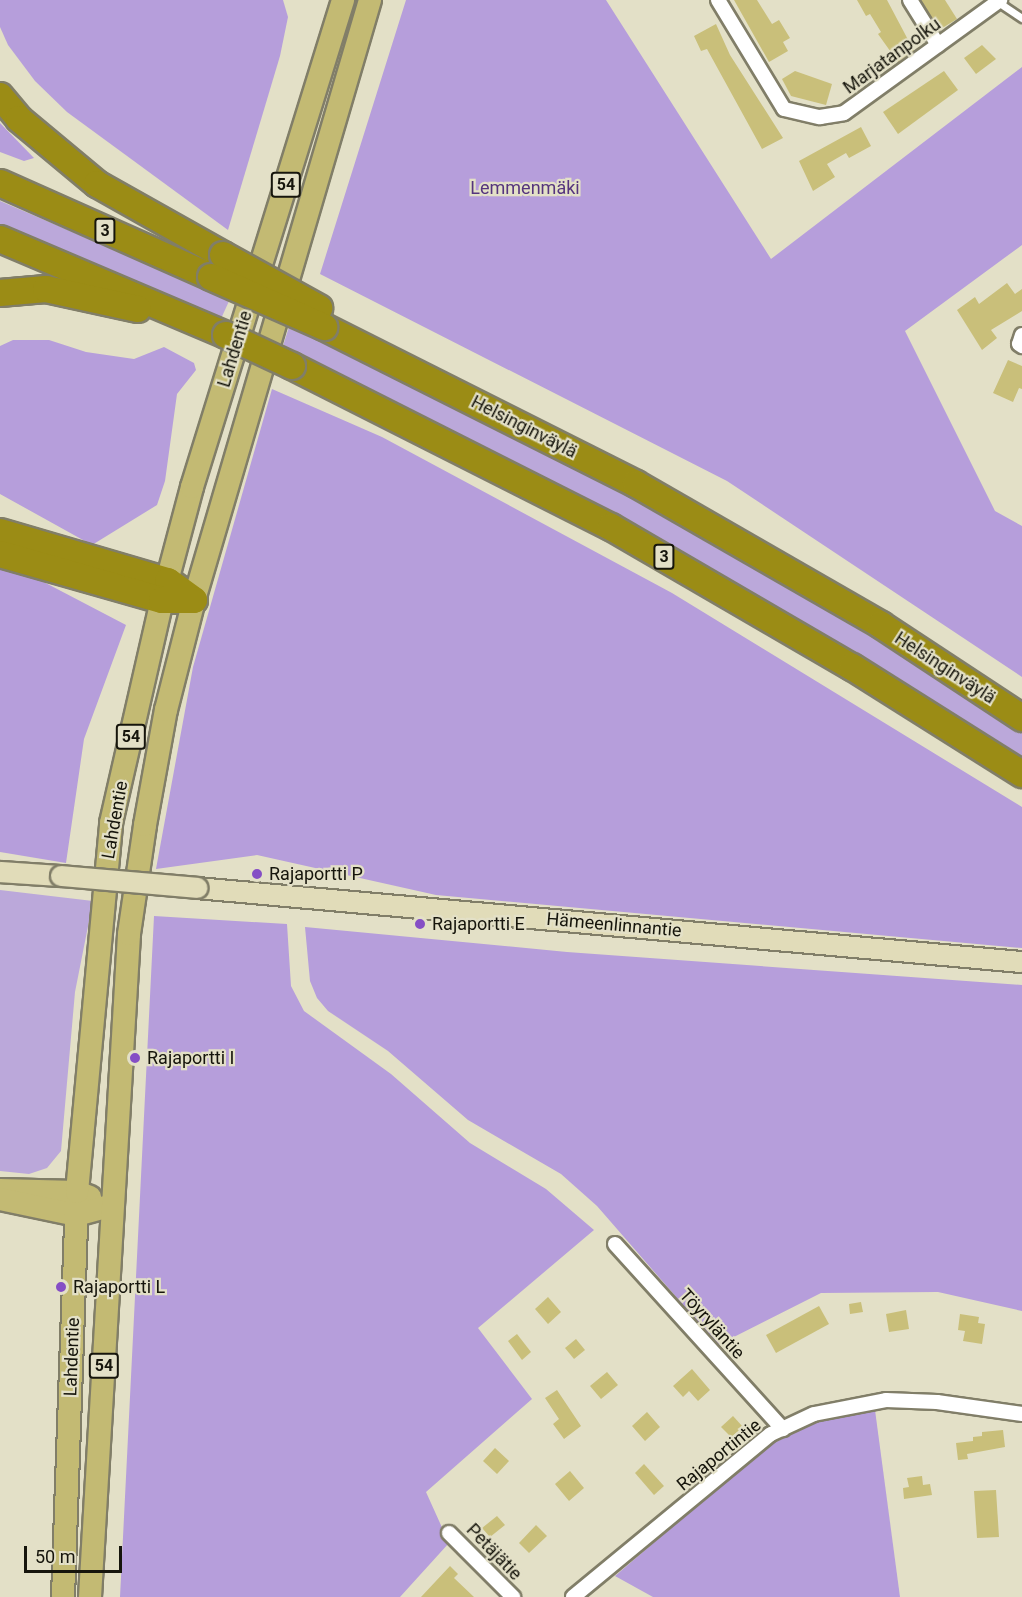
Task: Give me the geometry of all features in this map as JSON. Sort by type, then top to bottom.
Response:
[{"type":"highway","points":[[0,96],[19,119],[97,184],[217,266]]},
{"type":"highway","name":"Helsinginväylä","points":[[0,183],[217,266],[327,321],[375,351],[646,489],[881,626],[1022,718]]},
{"type":"highway","name":"3","points":[[0,239],[226,335],[292,366],[621,532],[852,667],[1022,774]]},
{"type":"highway","points":[[0,293],[46,289],[123,308],[169,311]]},
{"type":"highway","points":[[0,532],[194,600]]},
{"type":"highway","points":[[0,554],[165,590]]},
{"type":"main road","name":"Lahdentie","points":[[63,1597],[77,1192],[111,823],[165,590],[192,487],[343,0]]},
{"type":"main road","name":"Lahdentie","points":[[90,1597],[97,1526],[110,1206],[129,934],[166,710],[194,600],[370,0]]},
{"type":"main road","name":"Hämeenlinnantie","points":[[0,872],[1022,962]]},
{"type":"main road","points":[[0,1190],[77,1192],[110,1206]]},
{"type":"main road","points":[[0,1199],[76,1215],[110,1206]]},
{"type":"street","name":"Marjatanpolku","points":[[718,0],[784,109],[820,117],[844,113],[999,1]]},
{"type":"street","points":[[910,0],[938,45]]},
{"type":"street","points":[[1022,335],[1022,346]]},
{"type":"street","name":"Töyryläntie","points":[[615,1244],[783,1429]]},
{"type":"street","name":"Rajaportintie","points":[[573,1597],[743,1456],[783,1429],[814,1414],[886,1400],[937,1402],[1022,1414]]},
{"type":"street","name":"Petäjätie","points":[[449,1533],[513,1597]]},
{"type":"lane","points":[[999,1],[1022,18]]},
{"type":"shaded area","points":[[0,201],[230,299],[219,323],[0,228]]},
{"type":"shaded area","points":[[289,327],[342,349],[597,479],[831,612],[1022,732],[1022,760],[819,634],[587,500],[282,349]]},
{"type":"shaded area","points":[[0,890],[93,901],[75,992],[61,1151],[47,1168],[29,1174],[0,1171]]},
{"type":"green space","points":[[0,0],[283,0],[288,17],[280,56],[228,230],[67,112],[35,81],[8,45],[0,27]]},
{"type":"green space","name":"Lemmenmäki","points":[[406,0],[606,0],[771,259],[1022,67],[1022,245],[905,331],[995,511],[1022,526],[1022,677],[727,481],[320,274]]},
{"type":"green space","points":[[0,123],[34,158],[24,161],[0,152]]},
{"type":"green space","points":[[13,340],[49,340],[86,352],[134,359],[164,347],[194,363],[196,370],[177,394],[165,481],[157,505],[92,545],[0,494],[0,346]]},
{"type":"green space","points":[[272,389],[382,437],[672,593],[1022,807],[1022,948],[436,895],[257,855],[156,869],[193,667]]},
{"type":"green space","points":[[0,567],[38,579],[126,625],[84,739],[66,863],[0,852]]},
{"type":"green space","points":[[154,916],[287,924],[291,986],[304,1011],[391,1074],[470,1143],[546,1189],[594,1230],[478,1328],[532,1399],[426,1492],[449,1543],[400,1597],[120,1597]]},
{"type":"green space","points":[[305,927],[567,952],[1022,985],[1022,1311],[938,1292],[821,1293],[718,1345],[597,1206],[561,1174],[468,1120],[388,1051],[328,1011],[317,998],[310,981]]},
{"type":"green space","points":[[875,1410],[900,1597],[653,1597],[615,1576],[764,1448],[826,1417]]},
{"type":"building","points":[[734,0],[757,0],[772,24],[779,20],[790,38],[783,42],[788,51],[769,62]]},
{"type":"building","points":[[857,0],[887,0],[914,51],[898,62],[878,34],[881,32],[870,14],[866,16]]},
{"type":"building","points":[[921,0],[945,0],[957,19],[939,30]]},
{"type":"building","points":[[716,24],[730,55],[783,138],[762,149],[707,49],[701,51],[694,36]]},
{"type":"building","points":[[982,45],[996,59],[976,74],[964,58]]},
{"type":"building","points":[[795,71],[832,84],[826,105],[791,96],[782,79]]},
{"type":"building","points":[[944,71],[958,90],[898,134],[883,112]]},
{"type":"building","points":[[861,127],[871,146],[849,158],[846,153],[827,164],[835,177],[813,191],[799,161]]},
{"type":"building","points":[[1007,283],[1015,294],[1022,289],[1022,311],[991,330],[997,338],[982,350],[957,310],[975,297],[979,304]]},
{"type":"building","points":[[1008,360],[1022,366],[1022,389],[1019,388],[1013,402],[993,393]]},
{"type":"building","points":[[548,1297],[561,1312],[548,1324],[535,1309]]},
{"type":"building","points":[[861,1302],[863,1312],[850,1314],[849,1304]]},
{"type":"building","points":[[819,1306],[829,1324],[776,1353],[766,1335]]},
{"type":"building","points":[[906,1310],[909,1329],[889,1332],[886,1314]]},
{"type":"building","points":[[960,1314],[979,1317],[978,1323],[985,1324],[982,1344],[963,1341],[965,1331],[958,1330]]},
{"type":"building","points":[[517,1334],[531,1352],[522,1360],[508,1341]]},
{"type":"building","points":[[576,1339],[585,1350],[574,1359],[565,1348]]},
{"type":"building","points":[[692,1369],[710,1390],[698,1401],[689,1391],[683,1397],[673,1386]]},
{"type":"building","points":[[607,1372],[618,1385],[601,1399],[590,1386]]},
{"type":"building","points":[[557,1390],[581,1426],[564,1439],[553,1424],[559,1419],[545,1398]]},
{"type":"building","points":[[647,1412],[660,1427],[645,1441],[632,1426]]},
{"type":"building","points":[[733,1416],[743,1427],[731,1437],[721,1427]]},
{"type":"building","points":[[1003,1430],[1005,1447],[967,1454],[968,1459],[958,1460],[956,1443],[973,1441],[973,1437],[982,1436],[982,1432]]},
{"type":"building","points":[[495,1448],[509,1461],[497,1474],[483,1461]]},
{"type":"building","points":[[644,1464],[664,1486],[654,1495],[635,1473]]},
{"type":"building","points":[[570,1471],[584,1488],[569,1501],[555,1484]]},
{"type":"building","points":[[922,1476],[923,1485],[930,1484],[932,1495],[904,1499],[903,1488],[909,1487],[907,1478]]},
{"type":"building","points":[[996,1490],[999,1537],[977,1538],[974,1491]]},
{"type":"building","points":[[497,1516],[505,1525],[490,1537],[482,1528]]},
{"type":"building","points":[[536,1525],[547,1536],[529,1553],[519,1543]]},
{"type":"building","points":[[450,1566],[458,1574],[454,1578],[474,1597],[421,1597]]},
{"type":"place","name":"Rajaportti P","points":[[257,874]]},
{"type":"place","name":"Rajaportti E","points":[[420,924]]},
{"type":"place","name":"Rajaportti I","points":[[135,1058]]},
{"type":"place","name":"Rajaportti L","points":[[61,1287]]}]
